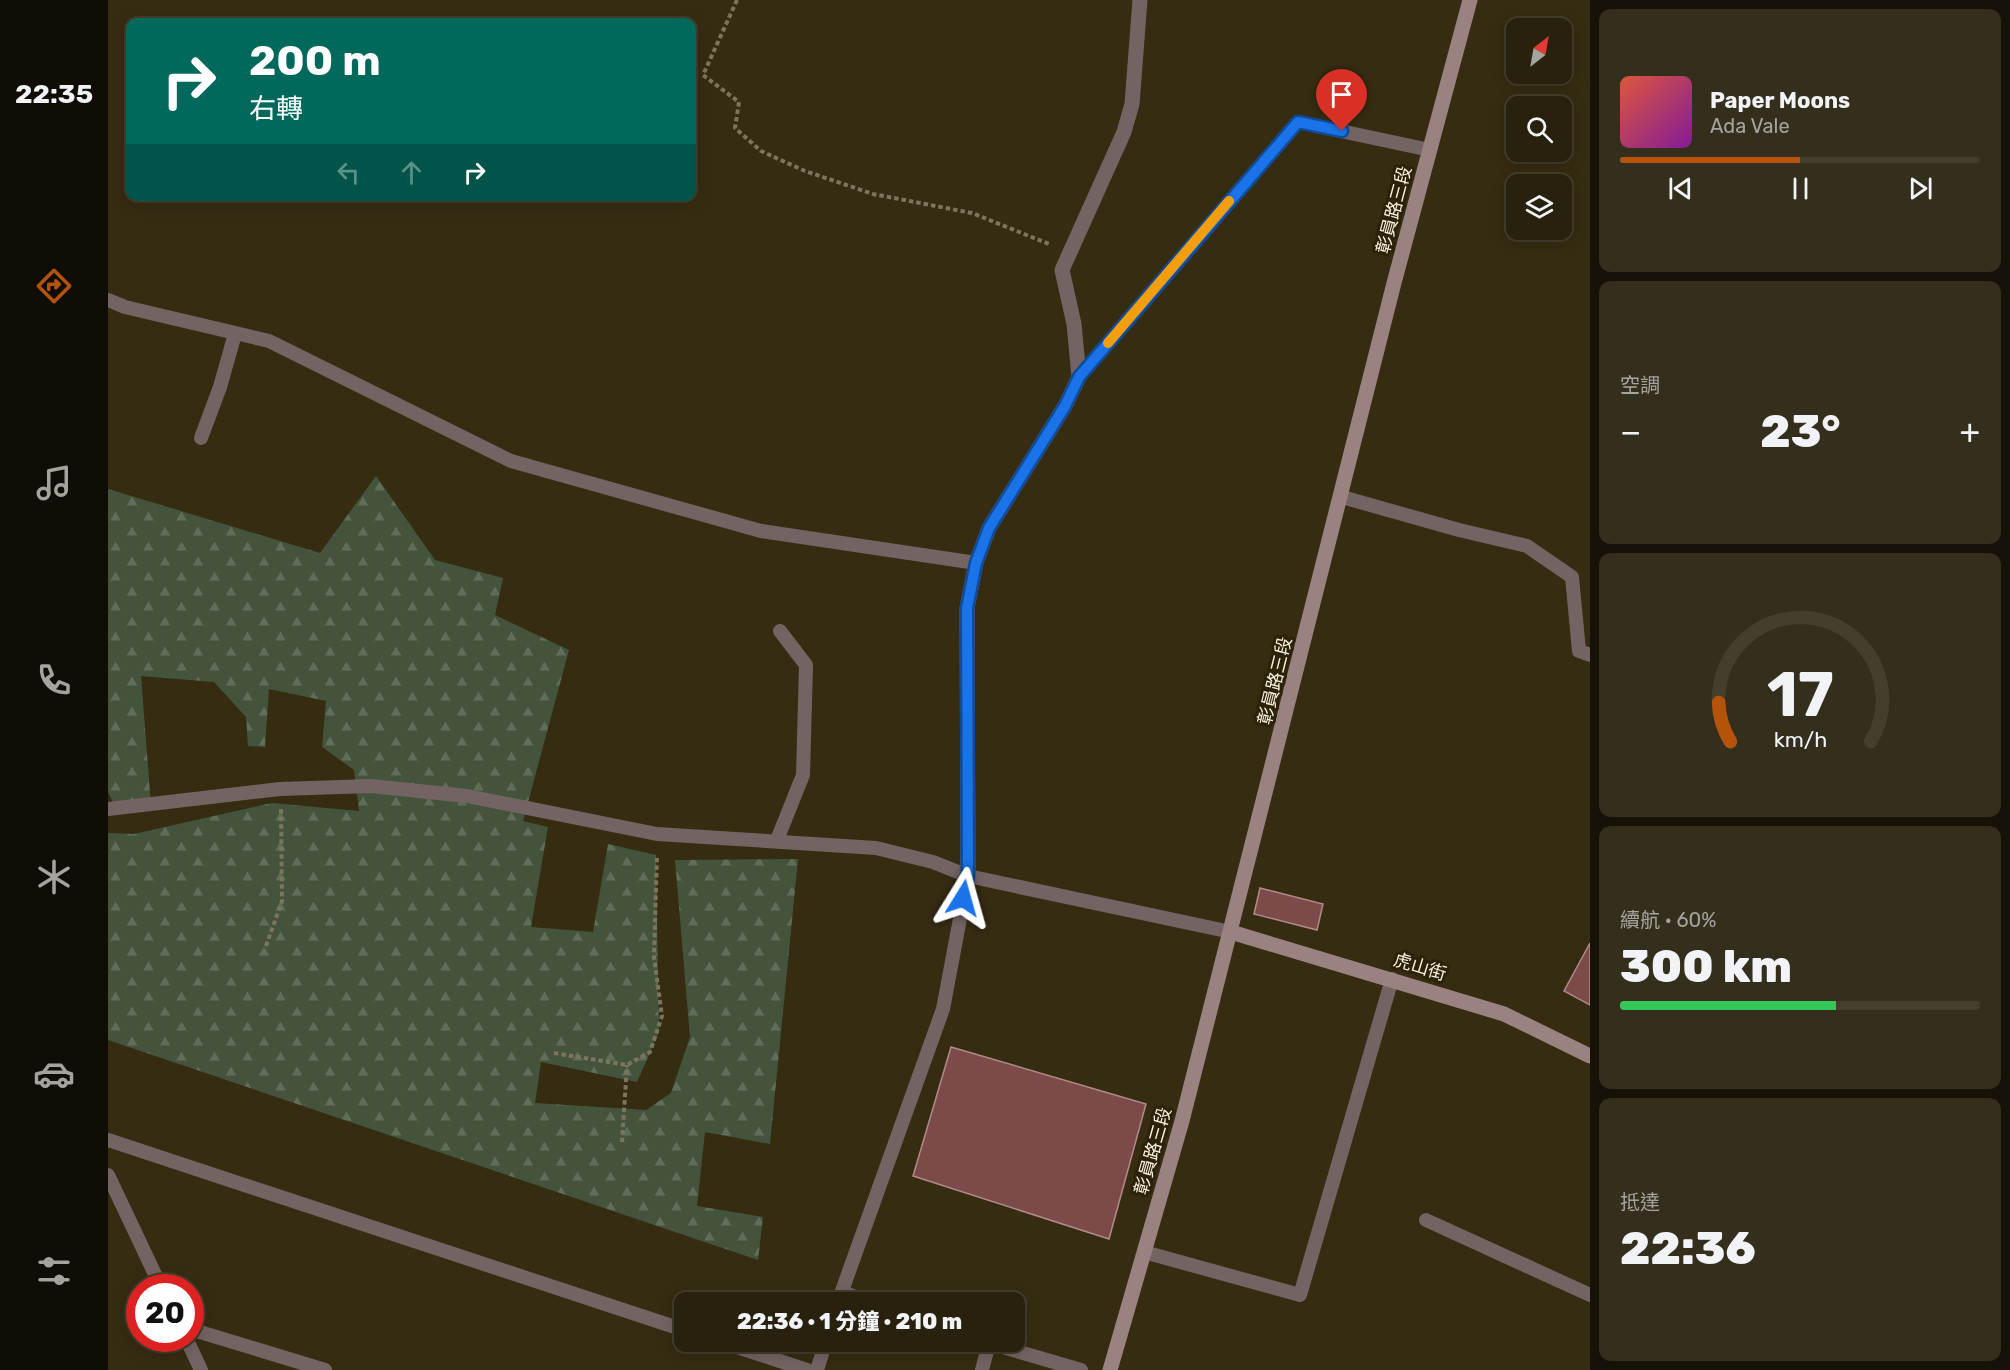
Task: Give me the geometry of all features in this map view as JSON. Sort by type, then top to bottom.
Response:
[{"type":"main road","name":"彰員路三段","points":[[1110,1370],[1182,1121],[1470,0]]},
{"type":"main road","name":"虎山街","points":[[1231,932],[1504,1014],[1590,1056]]},
{"type":"street","points":[[968,876],[967,608],[976,563],[989,528],[1065,406],[1079,377],[1074,324],[1062,270],[1124,132],[1132,104],[1140,0]]},
{"type":"lane","points":[[1079,377],[1298,122],[1430,150]]},
{"type":"lane","points":[[108,300],[269,341],[511,461],[761,531],[976,563]]},
{"type":"lane","points":[[201,438],[220,387],[235,334]]},
{"type":"lane","points":[[1341,497],[1459,530],[1527,546],[1572,578],[1579,651],[1590,655]]},
{"type":"lane","points":[[777,840],[803,775],[806,665],[780,631]]},
{"type":"lane","points":[[108,809],[280,789],[371,786],[467,796],[657,834],[876,848],[933,862],[968,876],[1231,932]]},
{"type":"lane","points":[[842,1292],[943,1008],[968,876]]},
{"type":"lane","points":[[1144,1252],[1300,1295],[1392,979]]},
{"type":"lane","points":[[108,1140],[674,1327]]},
{"type":"lane","points":[[108,1175],[155,1274]]},
{"type":"lane","points":[[1425,1220],[1590,1295]]},
{"type":"lane","points":[[204,1333],[325,1370]]},
{"type":"lane","points":[[193,1352],[201,1370]]},
{"type":"lane","points":[[752,1352],[807,1370]]},
{"type":"lane","points":[[817,1370],[823,1352]]},
{"type":"lane","points":[[982,1370],[984,1352]]},
{"type":"lane","points":[[1019,1352],[1081,1370]]},
{"type":"path","points":[[737,0],[703,75],[740,102],[735,128],[761,151],[805,171],[873,194],[972,213],[1069,252]]},
{"type":"path","points":[[266,946],[282,901],[280,789]]},
{"type":"path","points":[[554,1053],[627,1065],[650,1052],[662,1016],[654,957],[657,834]]},
{"type":"path","points":[[622,1142],[627,1065]]},
{"type":"green space","points":[[376,476],[435,560],[503,578],[495,615],[569,650],[523,821],[548,827],[531,927],[593,932],[608,844],[656,855],[659,1032],[637,1082],[541,1062],[535,1103],[646,1110],[671,1093],[690,1037],[675,860],[798,859],[770,1144],[705,1132],[697,1206],[763,1217],[758,1260],[108,1040],[108,833],[134,834],[272,803],[359,811],[354,770],[322,747],[326,701],[269,689],[265,747],[248,746],[246,717],[214,682],[141,676],[151,806],[116,808],[108,792],[108,489],[320,553]]},
{"type":"building","points":[[1260,888],[1323,904],[1317,930],[1254,914]]},
{"type":"building","points":[[1590,943],[1590,1005],[1564,991]]},
{"type":"building","points":[[951,1047],[1146,1104],[1109,1239],[913,1176]]},
{"type":"slow traffic","points":[[1108,343],[1229,201]]},
{"type":"route","points":[[963,898],[968,876],[967,608],[976,563],[989,528],[1065,406],[1079,377],[1298,122],[1342,131]]}]
